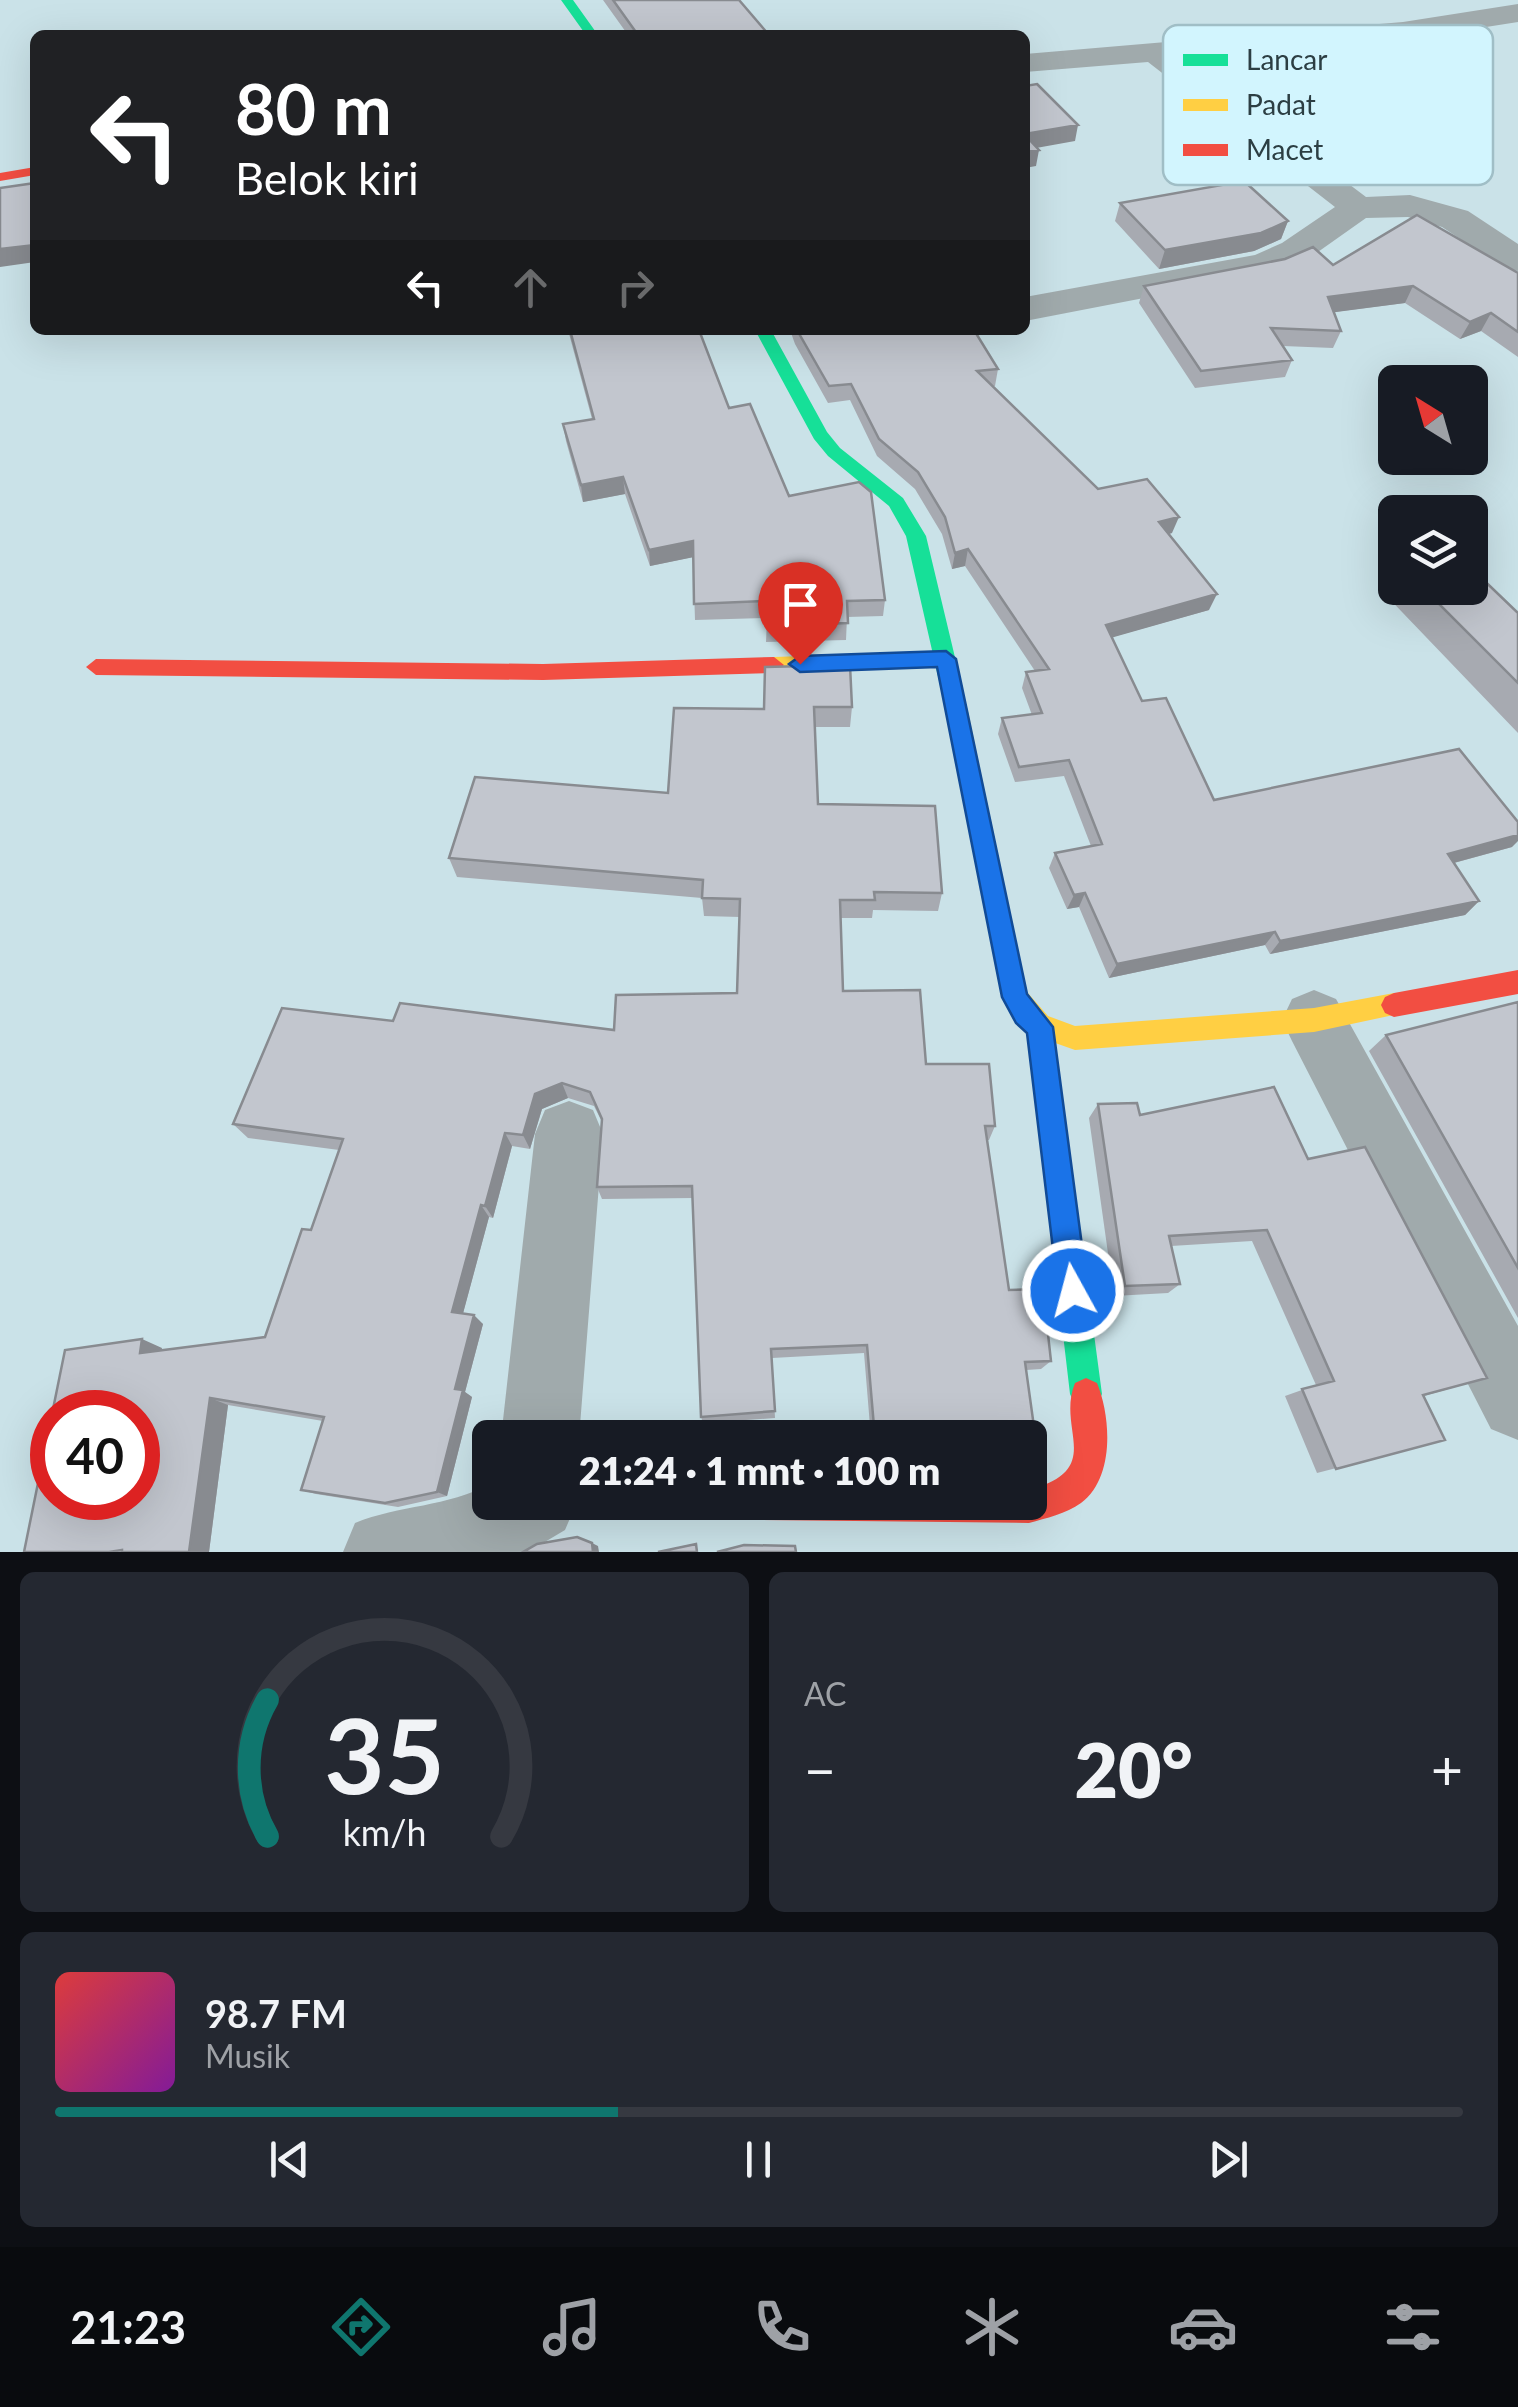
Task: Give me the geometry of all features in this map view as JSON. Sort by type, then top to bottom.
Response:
[{"type":"street","points":[[566,0],[588,30]]},
{"type":"street","points":[[1441,25],[1518,13]]},
{"type":"street","points":[[1030,63],[1163,51]]},
{"type":"street","points":[[1156,52],[1163,57]]},
{"type":"street","points":[[0,176],[30,172]]},
{"type":"street","points":[[1328,185],[1358,208]]},
{"type":"street","points":[[1030,308],[1265,264],[1296,250],[1358,208],[1410,206],[1440,212],[1518,260]]},
{"type":"street","points":[[766,335],[820,436],[896,502],[916,536],[946,659],[1014,997],[1025,1015],[1054,1036],[1075,1038],[1314,1020],[1518,982]]},
{"type":"street","points":[[96,667],[543,672],[946,659]]},
{"type":"street","points":[[1314,1020],[1518,1402]]},
{"type":"street","points":[[1040,1027],[1092,1442],[1089,1474],[1076,1491],[1047,1504]]},
{"type":"street","points":[[542,1420],[568,1134]]},
{"type":"street","points":[[384,1552],[475,1537],[505,1520]]},
{"type":"building","points":[[613,0],[739,0],[765,30],[634,30]]},
{"type":"building","points":[[1037,84],[1078,125],[1030,133],[1030,85]]},
{"type":"building","points":[[30,184],[30,246],[0,249],[0,188]]},
{"type":"building","points":[[1221,185],[1248,185],[1288,221],[1261,233],[1165,250],[1120,203]]},
{"type":"building","points":[[1417,215],[1518,273],[1518,332],[1491,313],[1470,322],[1413,286],[1328,297],[1341,331],[1271,328],[1292,360],[1201,371],[1144,286],[1285,259],[1313,247],[1333,265]]},
{"type":"building","points":[[571,335],[701,335],[729,408],[750,404],[789,496],[859,482],[871,492],[885,600],[847,601],[848,623],[766,626],[767,601],[694,604],[693,541],[649,550],[623,477],[581,485],[563,424],[594,419]]},
{"type":"building","points":[[800,335],[977,335],[998,369],[977,371],[1098,489],[1147,479],[1179,517],[1159,522],[1217,594],[1106,625],[1142,701],[1166,698],[1214,800],[1459,749],[1518,822],[1518,835],[1448,854],[1479,901],[1280,941],[1275,932],[1117,964],[1085,893],[1074,895],[1055,853],[1102,844],[1069,760],[1019,767],[1002,718],[1042,713],[1026,672],[1049,669],[968,549],[955,553],[945,517],[918,472],[879,439],[851,384],[829,386]]},
{"type":"building","points":[[1488,584],[1518,613],[1518,683],[1440,605],[1488,605]]},
{"type":"building","points":[[850,665],[852,707],[814,707],[818,804],[935,806],[942,893],[874,892],[875,900],[840,900],[843,991],[920,990],[926,1064],[989,1064],[995,1126],[985,1126],[1009,1290],[1043,1289],[1051,1361],[1025,1362],[1033,1420],[873,1420],[867,1345],[771,1349],[775,1411],[701,1417],[692,1186],[597,1187],[602,1119],[590,1092],[562,1083],[535,1094],[523,1135],[505,1133],[485,1206],[481,1205],[452,1312],[474,1315],[455,1389],[463,1390],[437,1492],[385,1503],[301,1490],[324,1417],[210,1398],[189,1552],[24,1552],[30,1520],[160,1520],[160,1390],[57,1390],[65,1350],[142,1339],[140,1353],[265,1337],[302,1229],[311,1230],[343,1139],[233,1124],[282,1008],[393,1021],[400,1003],[614,1030],[616,995],[737,993],[740,899],[702,898],[703,880],[449,858],[475,777],[668,793],[674,708],[764,709],[765,667]]},
{"type":"building","points":[[1518,1002],[1518,1268],[1386,1035]]},
{"type":"building","points":[[1274,1087],[1308,1159],[1365,1147],[1487,1378],[1423,1395],[1445,1440],[1336,1469],[1302,1389],[1334,1381],[1267,1230],[1169,1236],[1180,1284],[1125,1286],[1098,1104],[1137,1103],[1140,1115]]},
{"type":"building","points":[[577,1537],[592,1543],[593,1552],[523,1552],[537,1544]]},
{"type":"building","points":[[696,1544],[697,1552],[658,1552]]},
{"type":"building","points":[[744,1545],[795,1546],[796,1552],[717,1552]]},
{"type":"traffic: fast","points":[[567,0],[588,30]]},
{"type":"traffic: fast","points":[[766,335],[820,435],[834,452],[896,502],[916,536],[958,716]]},
{"type":"traffic: fast","points":[[1040,1027],[1086,1394]]},
{"type":"traffic: slow","points":[[774,665],[946,659]]},
{"type":"traffic: slow","points":[[958,716],[1015,997],[1039,1025],[1075,1038],[1314,1020],[1394,1005]]},
{"type":"traffic: jam","points":[[0,177],[30,172]]},
{"type":"traffic: jam","points":[[96,667],[543,672],[774,665]]},
{"type":"traffic: jam","points":[[1394,1005],[1518,982]]},
{"type":"traffic: jam","points":[[1047,1502],[1069,1491],[1088,1467],[1091,1435],[1086,1394]]},
{"type":"route","points":[[800,664],[946,659],[1014,997],[1025,1015],[1040,1027],[1073,1291]]}]
